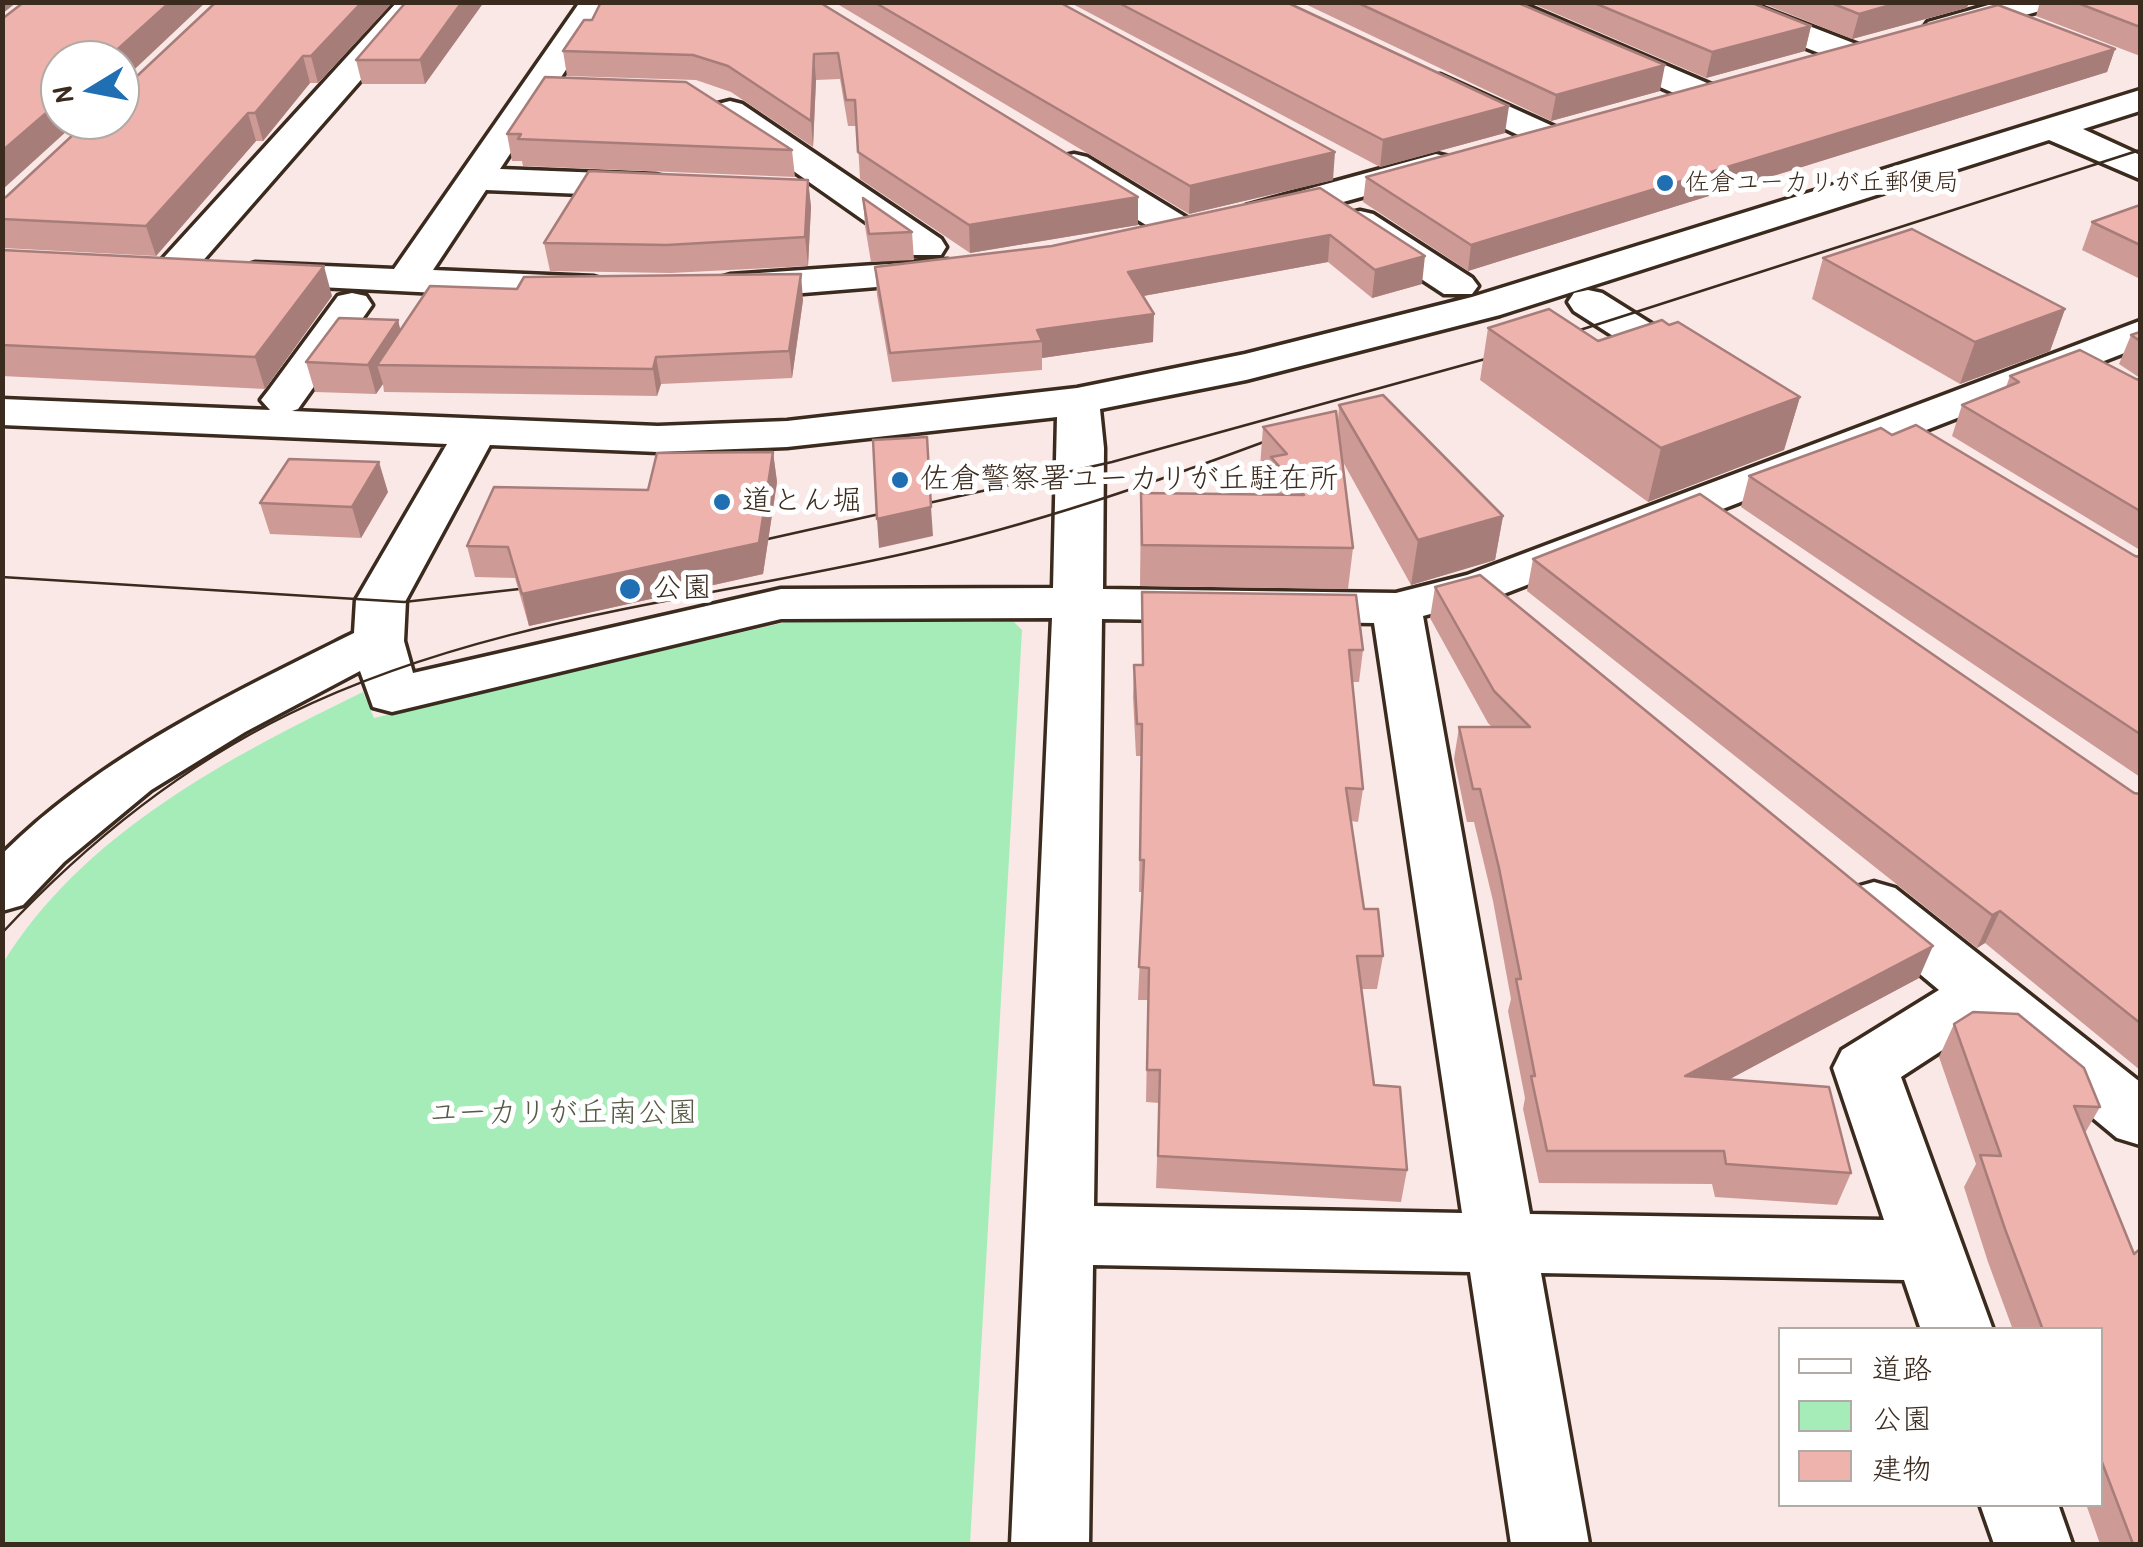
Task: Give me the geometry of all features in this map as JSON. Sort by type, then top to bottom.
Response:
[{"type":"street","points":[[172,272],[414,2]]},
{"type":"street","points":[[282,400],[475,178],[596,2]]},
{"type":"street","points":[[1490,2],[1702,93]]},
{"type":"street","points":[[1718,2],[1879,46]]},
{"type":"street","points":[[1794,68],[1879,46],[1978,8],[2041,18]]},
{"type":"street","points":[[1134,240],[1324,198],[1563,130],[1405,69]]},
{"type":"street","points":[[2,412],[658,439],[787,434],[948,420],[1076,401],[1246,367],[1486,306],[2054,129],[2138,79]]},
{"type":"street","points":[[1650,107],[1739,83]]},
{"type":"street","points":[[536,89],[576,90]]},
{"type":"street","points":[[684,289],[972,269],[848,194],[717,102],[695,94]]},
{"type":"street","points":[[2054,129],[2140,168]]},
{"type":"street","points":[[1050,152],[1182,231]]},
{"type":"street","points":[[1323,156],[1374,183]]},
{"type":"street","points":[[475,178],[691,188]]},
{"type":"street","points":[[789,192],[848,194]]},
{"type":"street","points":[[1324,198],[1458,286]]},
{"type":"street","points":[[134,270],[627,289]]},
{"type":"street","points":[[1588,302],[1732,392]]},
{"type":"street","points":[[475,433],[381,600],[379,641],[392,695],[766,606],[1397,608],[1484,585],[2140,333]]},
{"type":"street","points":[[2071,360],[2123,387]]},
{"type":"street","points":[[1050,1544],[1082,448],[1076,401]]},
{"type":"street","points":[[1779,423],[1827,453]]},
{"type":"street","points":[[1897,426],[1946,456]]},
{"type":"street","points":[[1698,503],[1747,536]]},
{"type":"street","points":[[1484,585],[1530,622]]},
{"type":"street","points":[[1397,608],[1550,1544]]},
{"type":"street","points":[[2,890],[82,813],[135,771],[224,718],[379,641]]},
{"type":"street","points":[[1832,869],[2140,1119]]},
{"type":"street","points":[[1956,1327],[1865,1068],[1984,992]]},
{"type":"street","points":[[1058,1235],[1930,1251]]},
{"type":"street","points":[[2020,1507],[2033,1544]]},
{"type":"green space","name":"ユーカリが丘南公園","points":[[790,621],[1014,622],[1022,630],[970,1544],[3,1544],[2,965],[35,918],[73,876],[163,803],[262,743],[363,692],[374,718]]},
{"type":"building","points":[[24,2],[170,2],[128,40],[40,40],[40,118],[2,151],[2,19]]},
{"type":"building","points":[[216,2],[362,2],[311,56],[303,56],[255,113],[248,113],[146,226],[2,219],[2,198],[67,140],[140,140],[140,73]]},
{"type":"building","points":[[406,2],[462,2],[420,60],[356,60]]},
{"type":"building","points":[[601,2],[819,2],[1138,197],[969,225],[858,152],[855,100],[846,100],[838,53],[814,54],[811,121],[728,66],[693,55],[563,51],[584,20],[592,20]]},
{"type":"building","points":[[874,2],[1059,2],[1335,152],[1190,186]]},
{"type":"building","points":[[1117,2],[1286,2],[1509,106],[1383,140]]},
{"type":"building","points":[[1356,2],[1516,2],[1665,65],[1556,95]]},
{"type":"building","points":[[1592,2],[1750,2],[1811,26],[1712,52]]},
{"type":"building","points":[[1829,2],[1901,2],[1859,14]]},
{"type":"building","points":[[2075,2],[2140,2],[2140,27]]},
{"type":"building","points":[[1998,5],[2115,49],[1471,245],[1366,177]]},
{"type":"building","points":[[545,77],[686,82],[792,150],[518,139],[521,134],[507,134]]},
{"type":"building","points":[[589,171],[808,180],[805,237],[667,245],[544,243]]},
{"type":"building","points":[[1320,188],[1425,256],[1375,270],[1330,235],[1128,272],[1154,314],[1037,330],[1042,341],[890,353],[875,267],[1052,246]]},
{"type":"building","points":[[863,198],[912,232],[869,234]]},
{"type":"building","points":[[2140,205],[2140,245],[2092,222]]},
{"type":"building","points":[[1912,229],[2065,309],[1975,342],[1823,258]]},
{"type":"building","points":[[2,250],[324,266],[255,357],[2,345]]},
{"type":"building","points":[[801,274],[789,351],[656,357],[653,369],[377,365],[430,286],[517,289],[524,277]]},
{"type":"building","points":[[1549,309],[1598,341],[1662,320],[1669,325],[1678,322],[1800,397],[1661,448],[1488,328]]},
{"type":"building","points":[[339,318],[398,320],[368,365],[306,362]]},
{"type":"building","points":[[2080,350],[2140,380],[2140,511],[1962,405],[2019,382],[2010,376]]},
{"type":"building","points":[[1383,395],[1503,516],[1418,540],[1339,405]]},
{"type":"building","points":[[1336,411],[1353,548],[1142,545],[1141,493],[1304,495],[1271,457],[1287,454],[1263,427]]},
{"type":"building","points":[[1916,425],[2140,557],[2140,734],[1749,476],[1881,428],[1892,435]]},
{"type":"building","points":[[927,437],[931,507],[877,519],[873,440]]},
{"type":"building","points":[[773,452],[759,543],[522,594],[508,547],[467,546],[494,487],[648,490],[657,453]]},
{"type":"building","points":[[289,459],[379,462],[352,507],[260,503]]},
{"type":"building","points":[[1700,494],[2140,794],[2140,1023],[2000,911],[1992,915],[1533,559]]},
{"type":"building","points":[[1480,575],[1933,946],[1685,1076],[1829,1087],[1851,1173],[1726,1164],[1724,1151],[1547,1151],[1531,1076],[1535,1076],[1516,979],[1521,979],[1499,868],[1480,789],[1473,789],[1459,727],[1530,727],[1494,691],[1435,587]]},
{"type":"building","points":[[1142,592],[1356,595],[1363,650],[1349,650],[1363,789],[1346,788],[1364,909],[1378,909],[1383,956],[1357,956],[1374,1085],[1400,1087],[1407,1170],[1158,1156],[1160,1070],[1147,1070],[1149,968],[1139,967],[1144,860],[1140,860],[1142,724],[1137,724],[1134,665],[1143,665]]},
{"type":"building","points":[[1973,1012],[2018,1014],[2084,1068],[2100,1107],[2074,1106],[2134,1254],[2140,1249],[2140,1544],[2133,1544],[2103,1465],[2103,1327],[2042,1327],[1980,1155],[2001,1156],[1954,1024]]},
{"type":"tram line","points":[[1555,338],[2140,150]]},
{"type":"tram line","points":[[741,545],[1112,462],[1507,353]]},
{"type":"tram line","points":[[2,933],[100,839],[209,758],[289,714],[362,682],[513,634],[903,554],[1000,530],[1143,485],[1285,434]]},
{"type":"tram line","points":[[2,577],[404,602],[546,586]]},
{"type":"place","name":"佐倉ユーカリが丘郵便局","points":[[1665,183]]},
{"type":"place","name":"佐倉警察署ユーカリが丘駐在所","points":[[900,480]]},
{"type":"place","name":"道とん堀","points":[[722,502]]},
{"type":"place","name":"公園","points":[[630,589]]}]
